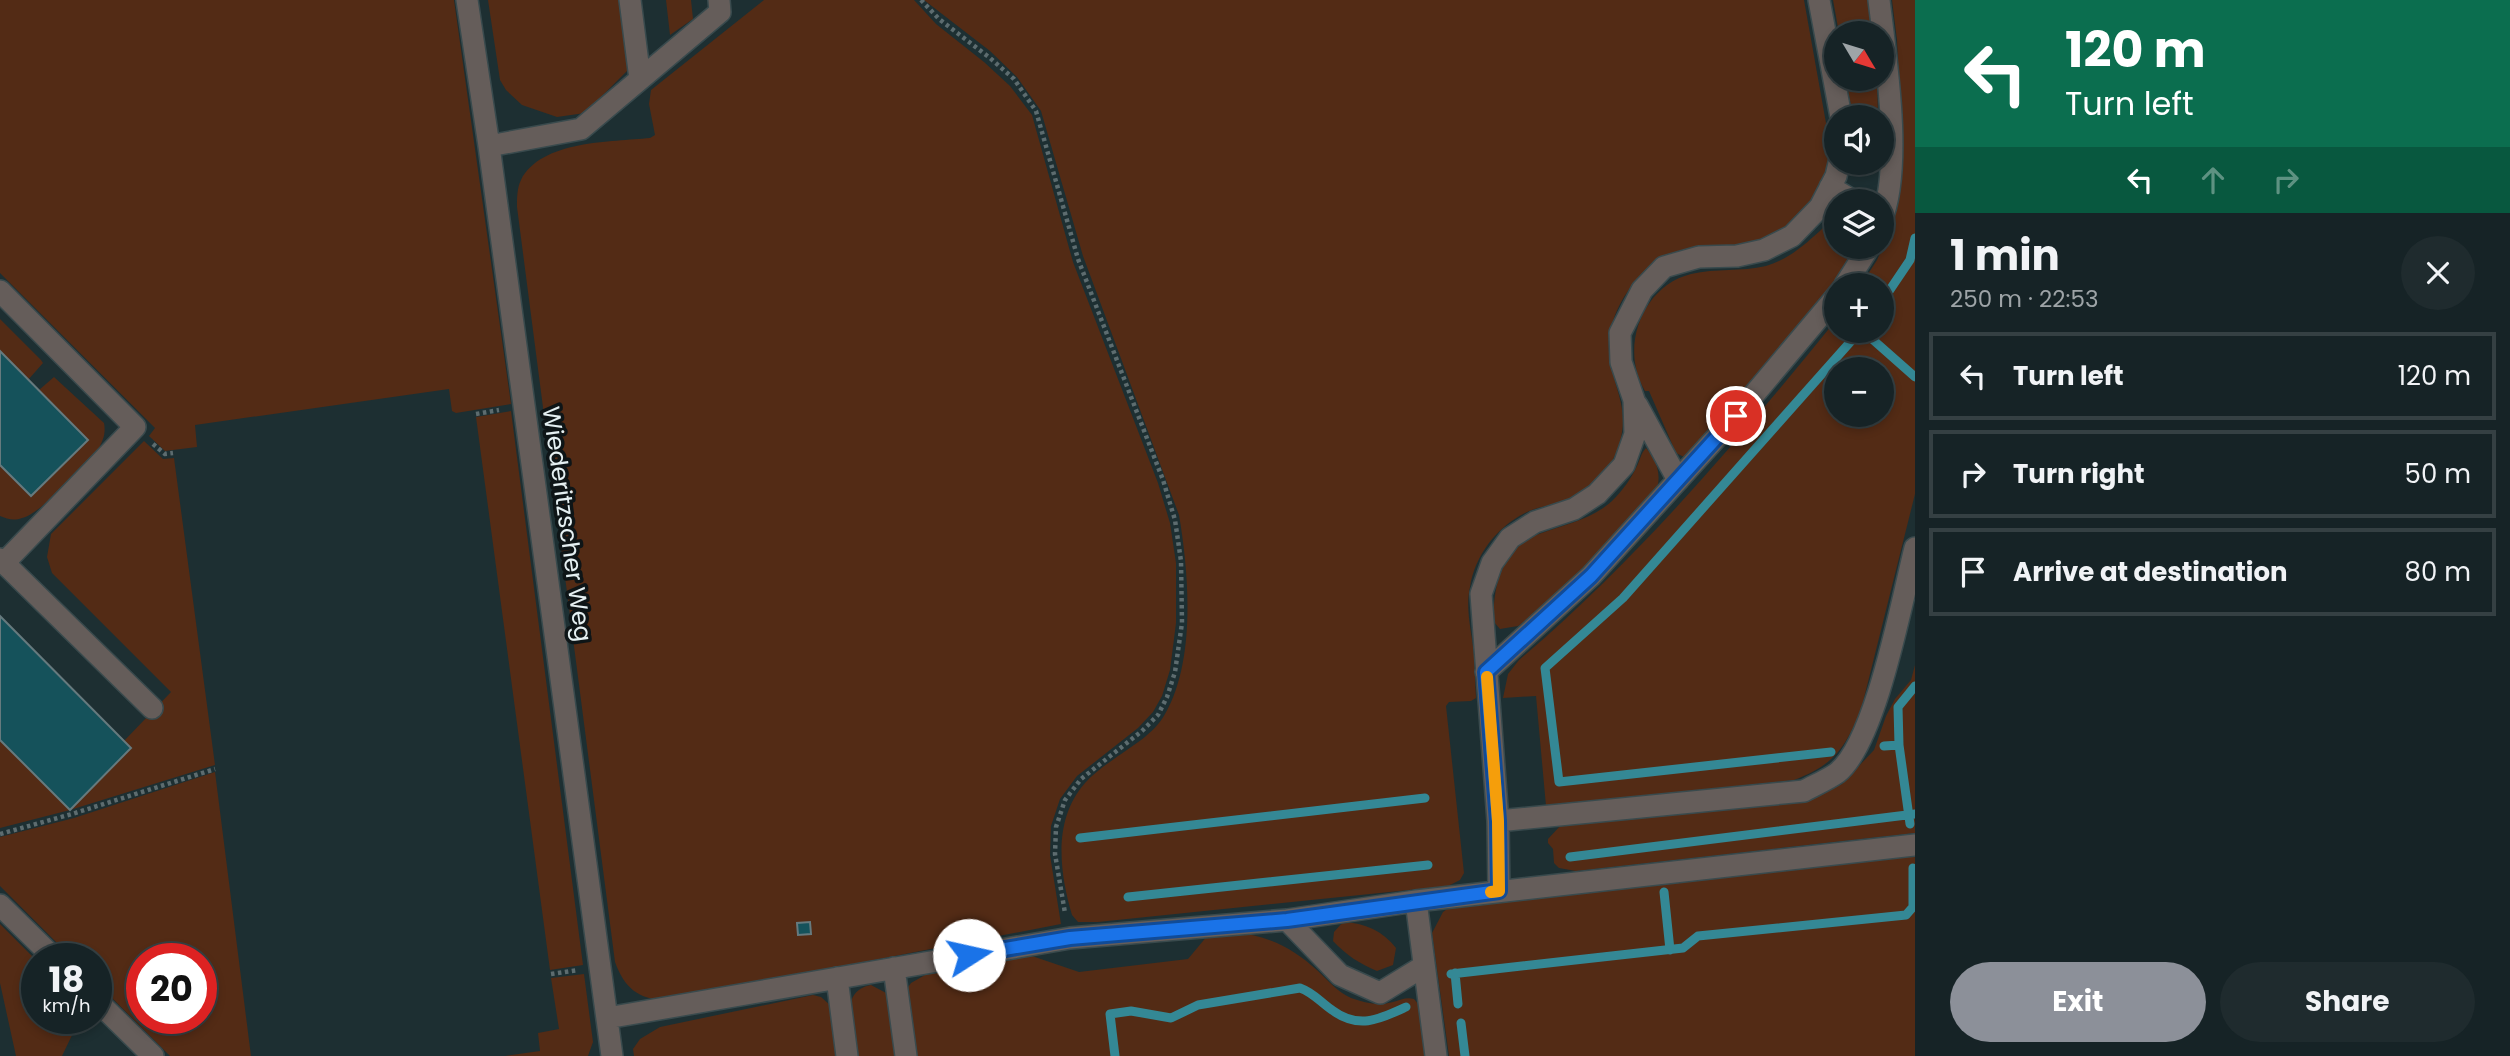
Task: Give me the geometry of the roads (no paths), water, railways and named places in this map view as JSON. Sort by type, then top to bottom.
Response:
[{"type":"lane","name":"Wiederitzscher Weg","points":[[467,0],[612,1056]]},
{"type":"lane","points":[[630,0],[640,79]]},
{"type":"lane","points":[[489,146],[581,129],[720,12],[719,0]]},
{"type":"lane","points":[[1819,0],[1839,105]]},
{"type":"lane","points":[[1880,0],[1891,144],[1889,189]]},
{"type":"lane","points":[[1678,480],[1634,400],[1621,362],[1620,333],[1642,290],[1664,267],[1699,257],[1737,256],[1764,250],[1792,236],[1820,207],[1836,175]]},
{"type":"lane","points":[[0,291],[135,427],[2,561],[152,708]]},
{"type":"lane","points":[[1486,672],[1591,576],[1736,416],[1824,311]]},
{"type":"lane","points":[[1499,891],[1498,821],[1481,594],[1492,563],[1510,538],[1535,522],[1573,509],[1597,494],[1624,465],[1635,435],[1634,400]]},
{"type":"lane","points":[[1498,821],[1804,791],[1838,772],[1859,745],[1877,696],[1915,548]]},
{"type":"lane","points":[[607,1018],[1070,938],[1287,920],[1499,891],[1915,845]]},
{"type":"lane","points":[[1416,901],[1436,1056]]},
{"type":"lane","points":[[0,905],[39,943]]},
{"type":"lane","points":[[1287,920],[1340,975],[1380,993],[1424,966]]},
{"type":"lane","points":[[894,968],[906,1056]]},
{"type":"lane","points":[[837,978],[847,1056]]},
{"type":"lane","points":[[112,1016],[153,1056]]},
{"type":"waterway","points":[[1894,284],[1910,260],[1915,238]]},
{"type":"waterway","points":[[1831,752],[1559,782],[1545,668],[1623,598],[1849,343]]},
{"type":"waterway","points":[[1877,343],[1915,377]]},
{"type":"waterway","points":[[1899,745],[1898,707],[1915,686]]},
{"type":"waterway","points":[[1884,746],[1899,745],[1910,824]]},
{"type":"waterway","points":[[1080,838],[1425,798]]},
{"type":"waterway","points":[[1570,857],[1915,814]]},
{"type":"waterway","points":[[1128,897],[1428,865]]},
{"type":"waterway","points":[[1451,974],[1683,948],[1698,936],[1906,915],[1913,907],[1913,868]]},
{"type":"waterway","points":[[1664,892],[1670,950]]},
{"type":"waterway","points":[[1455,973],[1458,1004]]},
{"type":"waterway","points":[[1115,1056],[1110,1014],[1131,1011],[1171,1018],[1198,1005],[1300,988],[1351,1020],[1369,1021],[1406,1007]]},
{"type":"waterway","points":[[1461,1023],[1465,1056]]}]
